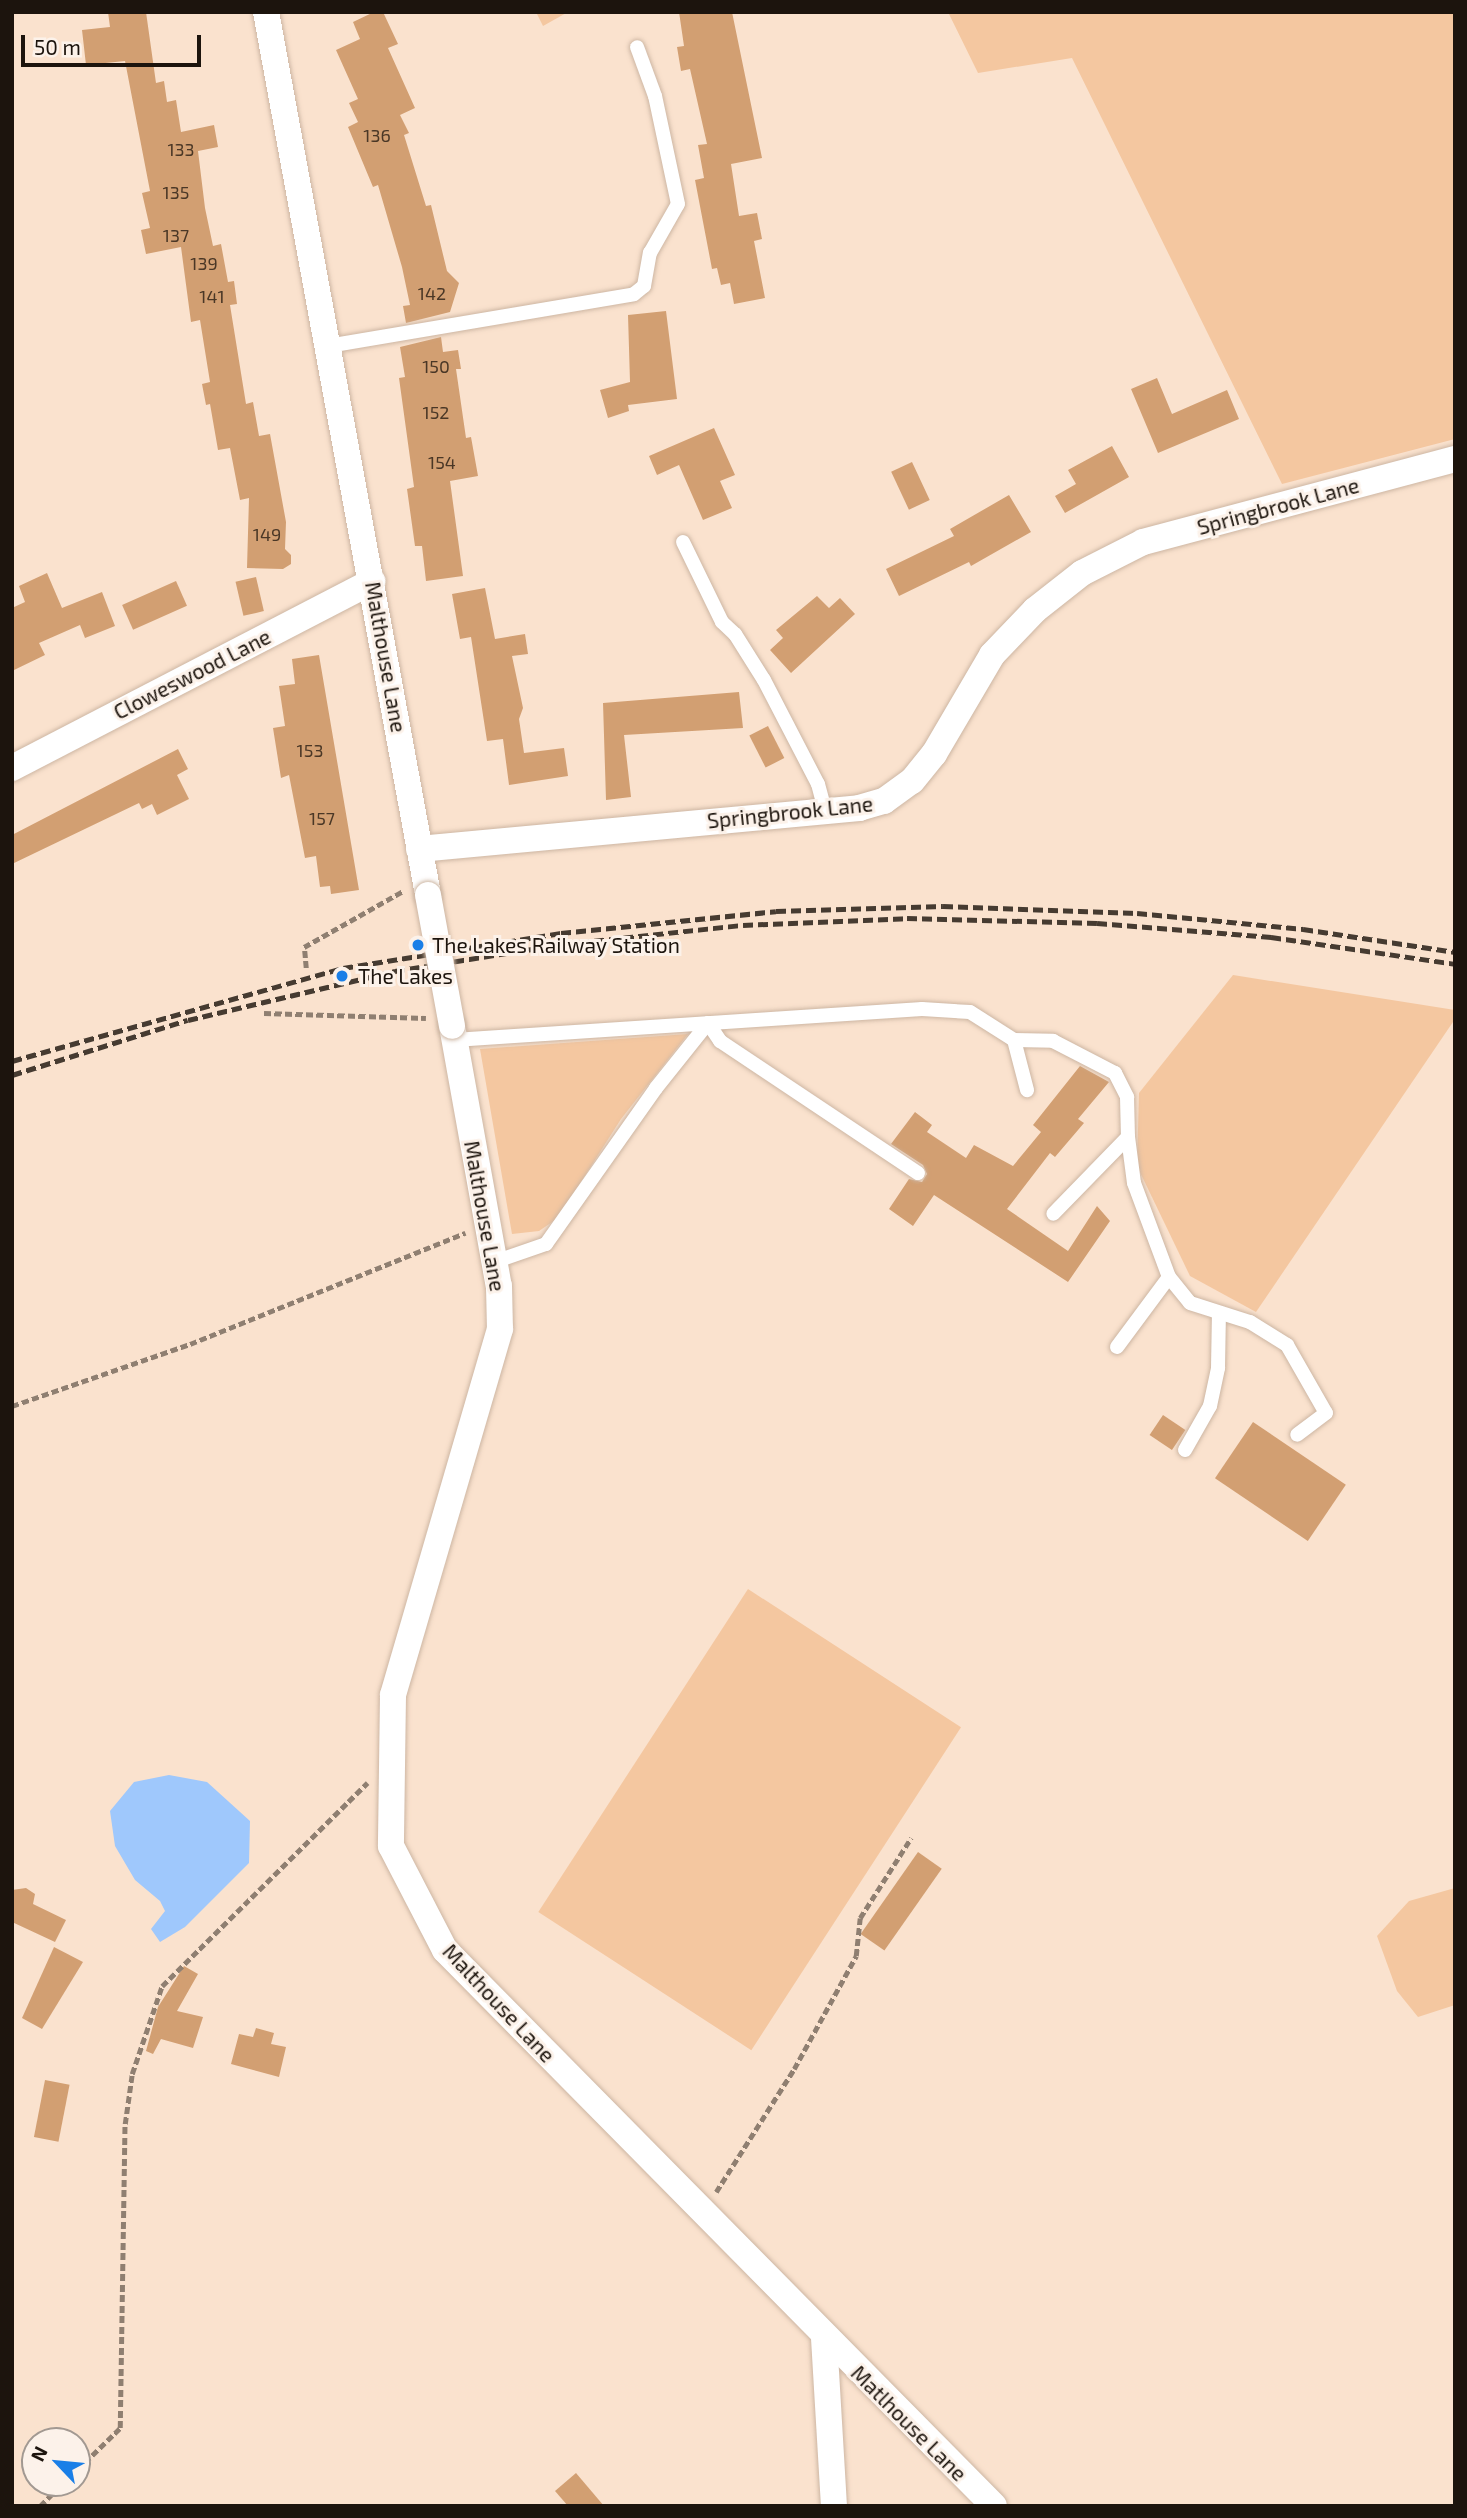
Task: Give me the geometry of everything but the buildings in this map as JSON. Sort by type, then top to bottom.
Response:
[{"type":"street","name":"Malthouse Lane","points":[[266,12],[373,581],[419,849],[420,890],[495,1262],[500,1329],[393,1695],[389,1754],[391,1846],[445,1950],[824,2338]]},
{"type":"street","name":"Springbrook Lane","points":[[419,849],[825,810],[884,801],[912,781],[934,754],[992,655],[1035,610],[1082,573],[1143,542],[1455,459]]},
{"type":"street","name":"Cloweswood Lane","points":[[12,768],[373,581]]},
{"type":"street","points":[[824,2338],[834,2506]]},
{"type":"street","name":"Matlhouse Lane","points":[[824,2338],[994,2506]]},
{"type":"lane","points":[[328,346],[634,294],[644,286],[650,253],[678,204],[655,96],[637,47]]},
{"type":"lane","points":[[682,542],[722,622],[735,634],[764,680],[818,784],[825,810]]},
{"type":"lane","points":[[448,1028],[922,1009],[970,1012],[1013,1040],[1053,1041],[1115,1073],[1127,1097],[1128,1137],[1134,1183],[1169,1278],[1191,1303],[1250,1322],[1287,1345],[1326,1413],[1297,1435]]},
{"type":"lane","points":[[495,1262],[546,1244],[656,1088],[708,1023],[720,1041],[918,1173]]},
{"type":"lane","points":[[1013,1040],[1027,1090]]},
{"type":"lane","points":[[1053,1214],[1128,1137]]},
{"type":"lane","points":[[1117,1347],[1169,1278]]},
{"type":"lane","points":[[1185,1450],[1210,1406],[1218,1368],[1219,1313]]},
{"type":"path","points":[[306,968],[304,947],[420,890]]},
{"type":"path","points":[[264,1013],[448,1028]]},
{"type":"path","points":[[12,1406],[190,1344],[486,1225]]},
{"type":"path","points":[[91,2456],[120,2428],[125,2124],[132,2074],[162,1986],[355,1798],[389,1754]]},
{"type":"path","points":[[703,2214],[794,2069],[856,1956],[860,1918],[911,1838]]},
{"type":"shaded area","points":[[536,12],[568,12],[543,26]]},
{"type":"shaded area","points":[[948,12],[1455,12],[1455,439],[1282,484],[1072,58],[978,73]]},
{"type":"shaded area","points":[[1233,975],[1455,1010],[1455,1019],[1256,1312],[1190,1276],[1137,1166],[1139,1093]]},
{"type":"shaded area","points":[[688,1034],[621,1119],[558,1218],[539,1231],[512,1234],[480,1049]]},
{"type":"shaded area","points":[[748,1589],[961,1727],[751,2050],[538,1912]]},
{"type":"shaded area","points":[[1455,1888],[1455,2005],[1418,2017],[1397,1991],[1377,1936],[1409,1901]]},
{"type":"water","points":[[169,1775],[207,1782],[250,1821],[249,1863],[185,1927],[160,1942],[151,1929],[165,1911],[160,1901],[135,1880],[115,1846],[110,1811],[134,1782]]},
{"type":"railway","points":[[12,1061],[343,968],[561,933],[776,911],[943,906],[1137,913],[1303,929],[1455,952]]},
{"type":"railway","points":[[12,1075],[188,1020],[395,971],[564,944],[743,925],[907,918],[1097,923],[1271,937],[1455,964]]},
{"type":"place","name":"The Lakes Railway Station","points":[[418,945]]},
{"type":"place","name":"The Lakes","points":[[342,976]]}]
